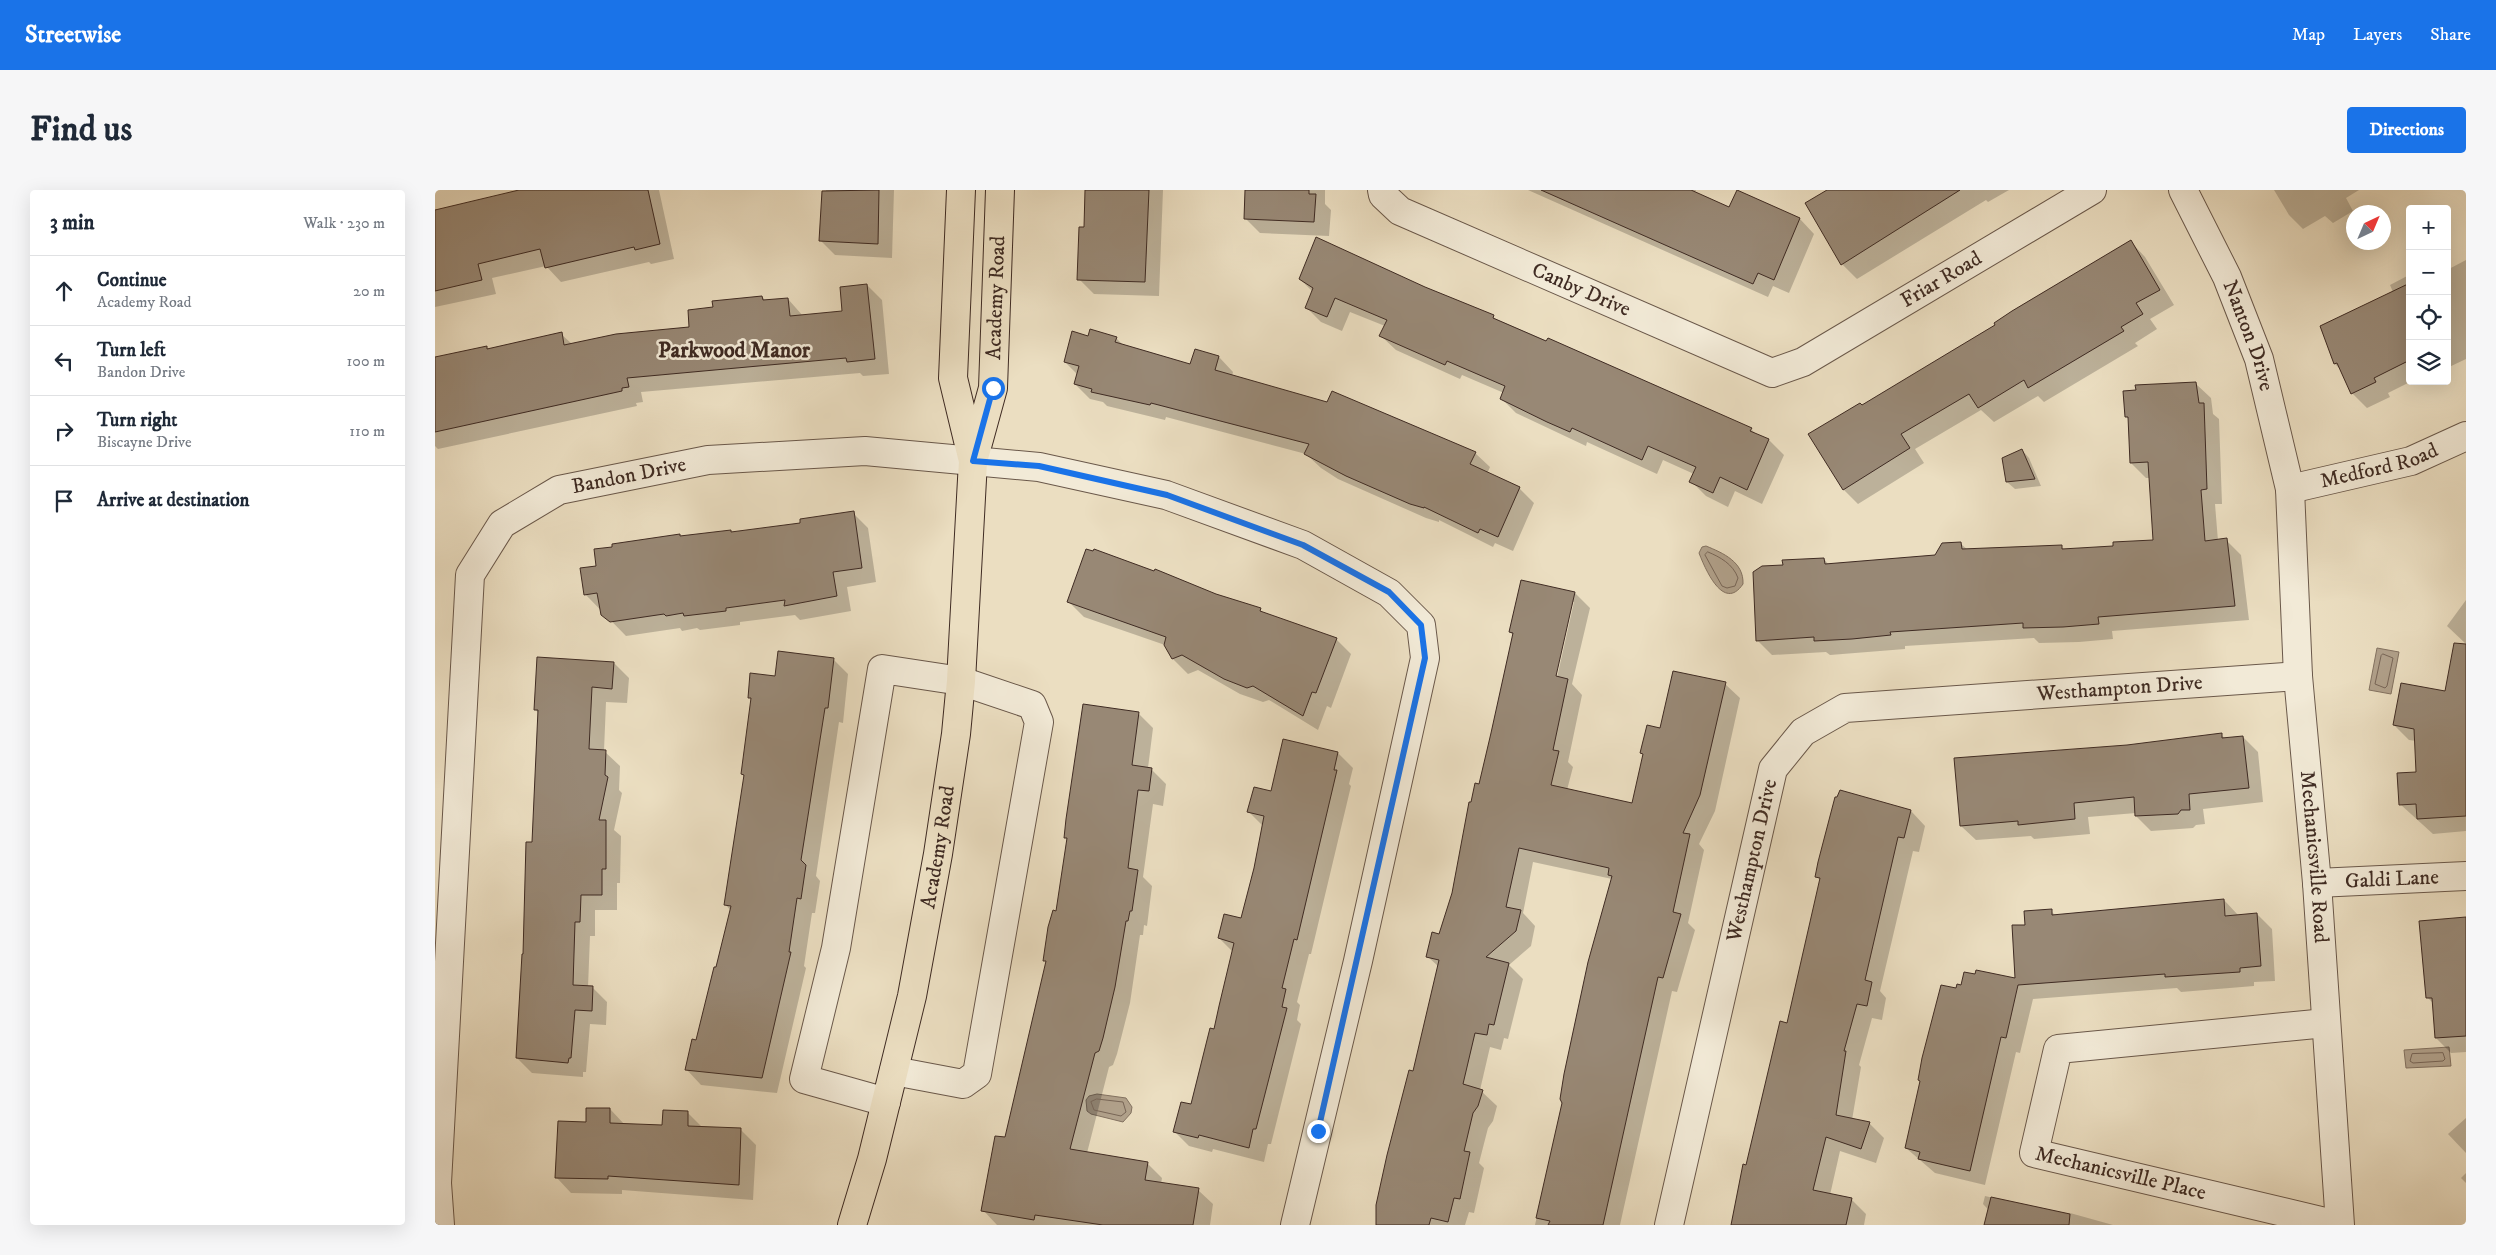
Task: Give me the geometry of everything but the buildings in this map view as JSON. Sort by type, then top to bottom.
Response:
[{"type":"main road","name":"Academy Road","points":[[961,190],[953,378],[973,461]]},
{"type":"main road","name":"Academy Road","points":[[852,1225],[886,1102],[912,996],[936,864],[961,681],[973,461],[993,388],[1000,190]]},
{"type":"street","name":"Canby Drive","points":[[1382,190],[1383,196],[1400,211],[1772,374],[1790,367]]},
{"type":"street","name":"Friar Road","points":[[1790,367],[1803,362],[2092,190]]},
{"type":"street","name":"Nanton Drive","points":[[2183,190],[2227,277],[2259,359],[2290,489]]},
{"type":"street","name":"Medford Road","points":[[2290,489],[2411,461],[2466,436]]},
{"type":"street","name":"Bandon Drive","points":[[440,1225],[437,1183],[470,575],[502,524],[559,490],[708,460],[865,451],[1039,466],[1167,495],[1303,545],[1389,592],[1421,625],[1425,658],[1358,961],[1295,1225]]},
{"type":"street","name":"Mechanicsville Road","points":[[2290,489],[2298,676],[2317,883],[2339,1225]]},
{"type":"street","points":[[886,1102],[804,1079],[836,948],[882,669],[961,681],[1032,705],[1039,722],[977,1074],[963,1084],[893,1070]]},
{"type":"street","name":"Westhampton Drive","points":[[1669,1225],[1773,769],[1803,732],[1845,708],[2298,676]]},
{"type":"street","name":"Galdi Lane","points":[[2317,883],[2466,876]]},
{"type":"street","name":"Mechanicsville Place","points":[[2326,1023],[2057,1049],[2034,1153],[2339,1225]]},
{"type":"water","points":[[1706,546],[1731,559],[1740,570],[1743,584],[1736,591],[1729,594],[1723,591],[1711,578],[1699,553],[1702,547]]},
{"type":"water","points":[[2377,648],[2399,652],[2391,694],[2369,690]]},
{"type":"water","points":[[2449,1047],[2451,1066],[2406,1068],[2404,1050]]},
{"type":"water","points":[[1097,1094],[1126,1098],[1132,1107],[1131,1113],[1123,1122],[1091,1114],[1087,1111],[1086,1100],[1089,1096]]},
{"type":"district","name":"Parkwood Manor","points":[[734,350]]},
{"type":"route","points":[[993,388],[973,461],[1039,466],[1167,495],[1303,545],[1389,592],[1421,625],[1425,658],[1358,961],[1318,1131]]}]
